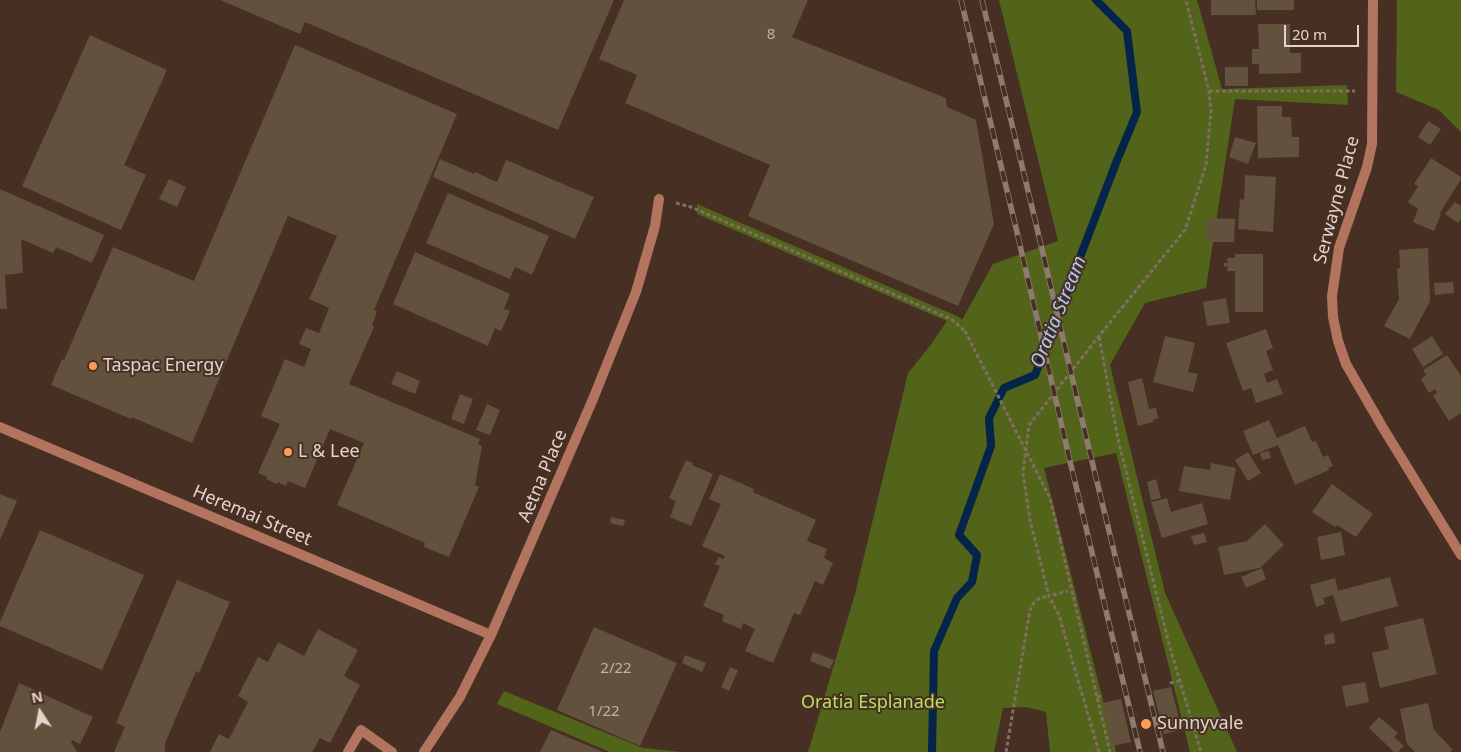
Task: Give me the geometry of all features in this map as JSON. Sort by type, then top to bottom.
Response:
[{"type":"street","name":"Serwayne Place","points":[[1373,0],[1372,144],[1367,167],[1339,248],[1332,296],[1332,317],[1346,364],[1382,428],[1461,555]]},
{"type":"street","name":"Aetna Place","points":[[424,752],[460,697],[491,635],[594,399],[636,292],[655,226],[659,199]]},
{"type":"street","name":"Heremai Street","points":[[0,427],[491,635]]},
{"type":"street","points":[[348,752],[360,730],[392,752]]},
{"type":"path","points":[[1099,752],[1030,520],[1022,473],[1029,425],[1185,230],[1206,164],[1210,111],[1209,91],[1186,0]]},
{"type":"path","points":[[1209,91],[1355,91]]},
{"type":"path","points":[[659,199],[691,208],[951,319],[965,331],[1050,498],[1110,752]]},
{"type":"path","points":[[1099,336],[1118,439],[1169,644],[1201,752]]},
{"type":"path","points":[[1006,752],[1032,604],[1038,599],[1068,591]]},
{"type":"path","points":[[1170,683],[1180,681]]},
{"type":"path","points":[[1097,697],[1103,696]]},
{"type":"green space","name":"Oratia Esplanade","points":[[999,0],[1197,0],[1222,89],[1347,85],[1348,105],[1235,99],[1206,288],[1145,303],[1110,365],[1165,593],[1237,752],[1190,752],[1116,453],[1044,468],[1116,752],[1050,752],[1046,712],[1026,707],[1003,708],[994,752],[808,752],[855,594],[908,373],[947,321],[697,214],[697,204],[959,317],[962,320],[993,264],[1058,241]]},
{"type":"green space","points":[[1397,0],[1461,0],[1461,132],[1439,110],[1396,92]]},
{"type":"green space","points":[[504,691],[643,748],[682,752],[610,752],[497,704]]},
{"type":"building","points":[[220,0],[614,0],[558,130],[305,22],[300,34]]},
{"type":"building","points":[[624,0],[808,0],[792,37],[946,98],[947,107],[976,120],[994,224],[958,306],[748,216],[770,165],[625,103],[637,75],[599,59]]},
{"type":"building","points":[[1211,0],[1255,0],[1256,15],[1211,15]]},
{"type":"building","points":[[1257,0],[1294,0],[1294,10],[1257,10]]},
{"type":"building","points":[[1258,24],[1290,24],[1290,53],[1301,53],[1301,73],[1259,74],[1259,64],[1252,64],[1252,49],[1259,49]]},
{"type":"building","points":[[90,35],[167,70],[124,165],[146,175],[121,230],[22,186]]},
{"type":"building","points":[[295,45],[457,114],[374,310],[377,311],[372,326],[374,327],[349,384],[480,439],[478,444],[482,446],[475,485],[479,487],[449,557],[424,547],[425,543],[337,505],[364,443],[330,429],[305,488],[288,481],[286,486],[278,482],[277,484],[258,473],[280,424],[261,416],[285,359],[304,367],[311,349],[299,344],[306,328],[319,333],[329,308],[309,299],[337,236],[288,216],[192,443],[51,385],[62,359],[64,360],[113,247],[194,281]]},
{"type":"building","points":[[1225,67],[1248,67],[1248,86],[1225,86]]},
{"type":"building","points":[[1257,106],[1282,106],[1282,117],[1291,117],[1292,137],[1299,137],[1299,157],[1258,158]]},
{"type":"building","points":[[1428,121],[1441,129],[1430,145],[1418,137]]},
{"type":"building","points":[[1235,137],[1256,143],[1248,164],[1229,157]]},
{"type":"building","points":[[1431,158],[1461,177],[1440,213],[1434,231],[1413,222],[1418,209],[1408,202],[1418,186],[1414,184]]},
{"type":"building","points":[[440,159],[497,182],[506,160],[594,197],[575,239],[433,177]]},
{"type":"building","points":[[1245,175],[1276,177],[1273,232],[1238,229],[1240,199],[1244,200]]},
{"type":"building","points":[[169,179],[186,187],[177,207],[159,199]]},
{"type":"building","points":[[0,189],[104,235],[92,263],[56,247],[53,253],[21,239],[23,273],[5,275],[7,309],[0,309]]},
{"type":"building","points":[[448,193],[549,236],[532,275],[515,267],[510,279],[426,243]]},
{"type":"building","points":[[1455,202],[1461,206],[1461,219],[1458,223],[1445,214]]},
{"type":"building","points":[[1207,218],[1235,219],[1234,242],[1206,242]]},
{"type":"building","points":[[1428,248],[1430,301],[1410,339],[1384,326],[1399,299],[1397,269],[1400,268],[1399,250]]},
{"type":"building","points":[[415,252],[510,294],[504,309],[510,311],[501,331],[495,328],[488,346],[393,304]]},
{"type":"building","points":[[1235,254],[1263,254],[1263,312],[1235,312],[1235,271],[1227,271],[1228,266],[1224,267],[1224,263],[1228,263],[1227,258],[1235,258]]},
{"type":"building","points":[[1453,282],[1454,293],[1435,295],[1434,283]]},
{"type":"building","points":[[1226,298],[1230,323],[1207,326],[1203,302]]},
{"type":"building","points":[[1266,329],[1273,348],[1266,351],[1273,370],[1264,374],[1267,383],[1277,379],[1283,394],[1256,403],[1251,388],[1243,391],[1226,343]]},
{"type":"building","points":[[1165,336],[1195,343],[1188,372],[1198,374],[1193,392],[1153,382]]},
{"type":"building","points":[[1432,336],[1443,354],[1423,367],[1412,349]]},
{"type":"building","points":[[1447,355],[1461,376],[1461,413],[1449,421],[1433,396],[1437,393],[1435,389],[1429,393],[1421,379],[1426,375],[1423,370]]},
{"type":"building","points":[[397,371],[420,381],[415,394],[391,384]]},
{"type":"building","points":[[1142,378],[1149,409],[1156,408],[1158,418],[1153,420],[1153,422],[1138,426],[1128,382]]},
{"type":"building","points":[[460,394],[473,399],[464,424],[451,419]]},
{"type":"building","points":[[487,404],[500,410],[490,435],[476,430]]},
{"type":"building","points":[[1269,420],[1277,438],[1305,426],[1312,442],[1316,441],[1323,457],[1328,455],[1333,466],[1328,468],[1329,470],[1295,485],[1278,445],[1253,455],[1243,431]]},
{"type":"building","points":[[1269,451],[1271,458],[1262,460],[1260,453]]},
{"type":"building","points":[[1248,452],[1261,473],[1248,481],[1235,460]]},
{"type":"building","points":[[686,460],[693,463],[692,465],[713,474],[691,526],[670,517],[676,501],[669,498]]},
{"type":"building","points":[[1211,463],[1236,468],[1230,500],[1179,491],[1184,466],[1210,470]]},
{"type":"building","points":[[720,474],[754,489],[753,492],[816,520],[807,541],[827,549],[824,558],[833,563],[823,585],[815,581],[800,615],[794,613],[773,663],[745,651],[755,629],[743,623],[741,629],[722,621],[724,615],[703,606],[720,566],[715,564],[719,557],[723,559],[725,556],[702,546],[721,504],[709,499]]},
{"type":"building","points":[[1156,479],[1161,498],[1151,500],[1147,482]]},
{"type":"building","points":[[1332,484],[1373,514],[1356,537],[1337,525],[1335,527],[1312,512]]},
{"type":"building","points":[[0,494],[17,501],[0,540]]},
{"type":"building","points":[[1167,498],[1171,512],[1202,503],[1208,524],[1162,538],[1151,502]]},
{"type":"building","points":[[611,517],[625,520],[623,526],[610,523]]},
{"type":"building","points":[[1265,524],[1284,545],[1260,568],[1224,575],[1218,547],[1247,541]]},
{"type":"building","points":[[40,530],[144,575],[102,670],[0,626],[0,622]]},
{"type":"building","points":[[1341,532],[1345,555],[1321,560],[1317,537]]},
{"type":"building","points":[[1204,533],[1207,542],[1194,545],[1191,536]]},
{"type":"building","points":[[1262,568],[1266,579],[1246,588],[1241,577]]},
{"type":"building","points":[[1390,577],[1398,606],[1341,622],[1333,595],[1323,598],[1325,604],[1316,607],[1310,585],[1335,578],[1338,591]]},
{"type":"building","points":[[177,580],[230,602],[199,673],[196,671],[165,743],[165,752],[114,752],[125,727],[116,723]]},
{"type":"building","points":[[1423,618],[1437,674],[1380,688],[1372,653],[1389,649],[1384,627]]},
{"type":"building","points":[[594,627],[677,663],[640,746],[557,710]]},
{"type":"building","points":[[318,629],[358,650],[344,676],[360,685],[330,743],[320,738],[312,752],[210,752],[219,734],[229,739],[248,702],[238,696],[258,657],[268,662],[278,642],[304,656]]},
{"type":"building","points":[[1334,633],[1335,643],[1325,645],[1324,635]]},
{"type":"building","points":[[813,652],[834,660],[830,669],[810,661]]},
{"type":"building","points":[[685,655],[706,663],[702,672],[682,663]]},
{"type":"building","points":[[730,667],[738,670],[729,691],[721,687]]},
{"type":"building","points":[[1365,682],[1369,702],[1346,707],[1342,686]]},
{"type":"building","points":[[19,683],[93,717],[80,744],[72,740],[71,742],[77,752],[0,752],[0,732]]},
{"type":"building","points":[[1171,687],[1182,730],[1164,734],[1153,691]]},
{"type":"building","points":[[1121,699],[1131,742],[1112,746],[1103,703]]},
{"type":"building","points":[[1428,703],[1434,730],[1453,750],[1450,752],[1415,752],[1407,744],[1400,709]]},
{"type":"building","points":[[1379,717],[1398,733],[1394,737],[1404,746],[1398,752],[1394,752],[1369,728]]},
{"type":"building","points":[[551,730],[603,752],[540,752]]},
{"type":"waterway","name":"Oratia Stream","points":[[932,752],[934,651],[957,598],[972,582],[977,555],[959,535],[991,446],[989,418],[1004,388],[1035,375],[1137,112],[1127,31],[1096,0]]},
{"type":"railway","points":[[961,0],[1140,752]]},
{"type":"railway","points":[[982,0],[1163,752]]},
{"type":"place","name":"Taspac Energy","points":[[93,366]]},
{"type":"place","name":"L & Lee","points":[[288,452]]},
{"type":"place","name":"Sunnyvale","points":[[1146,724]]}]
